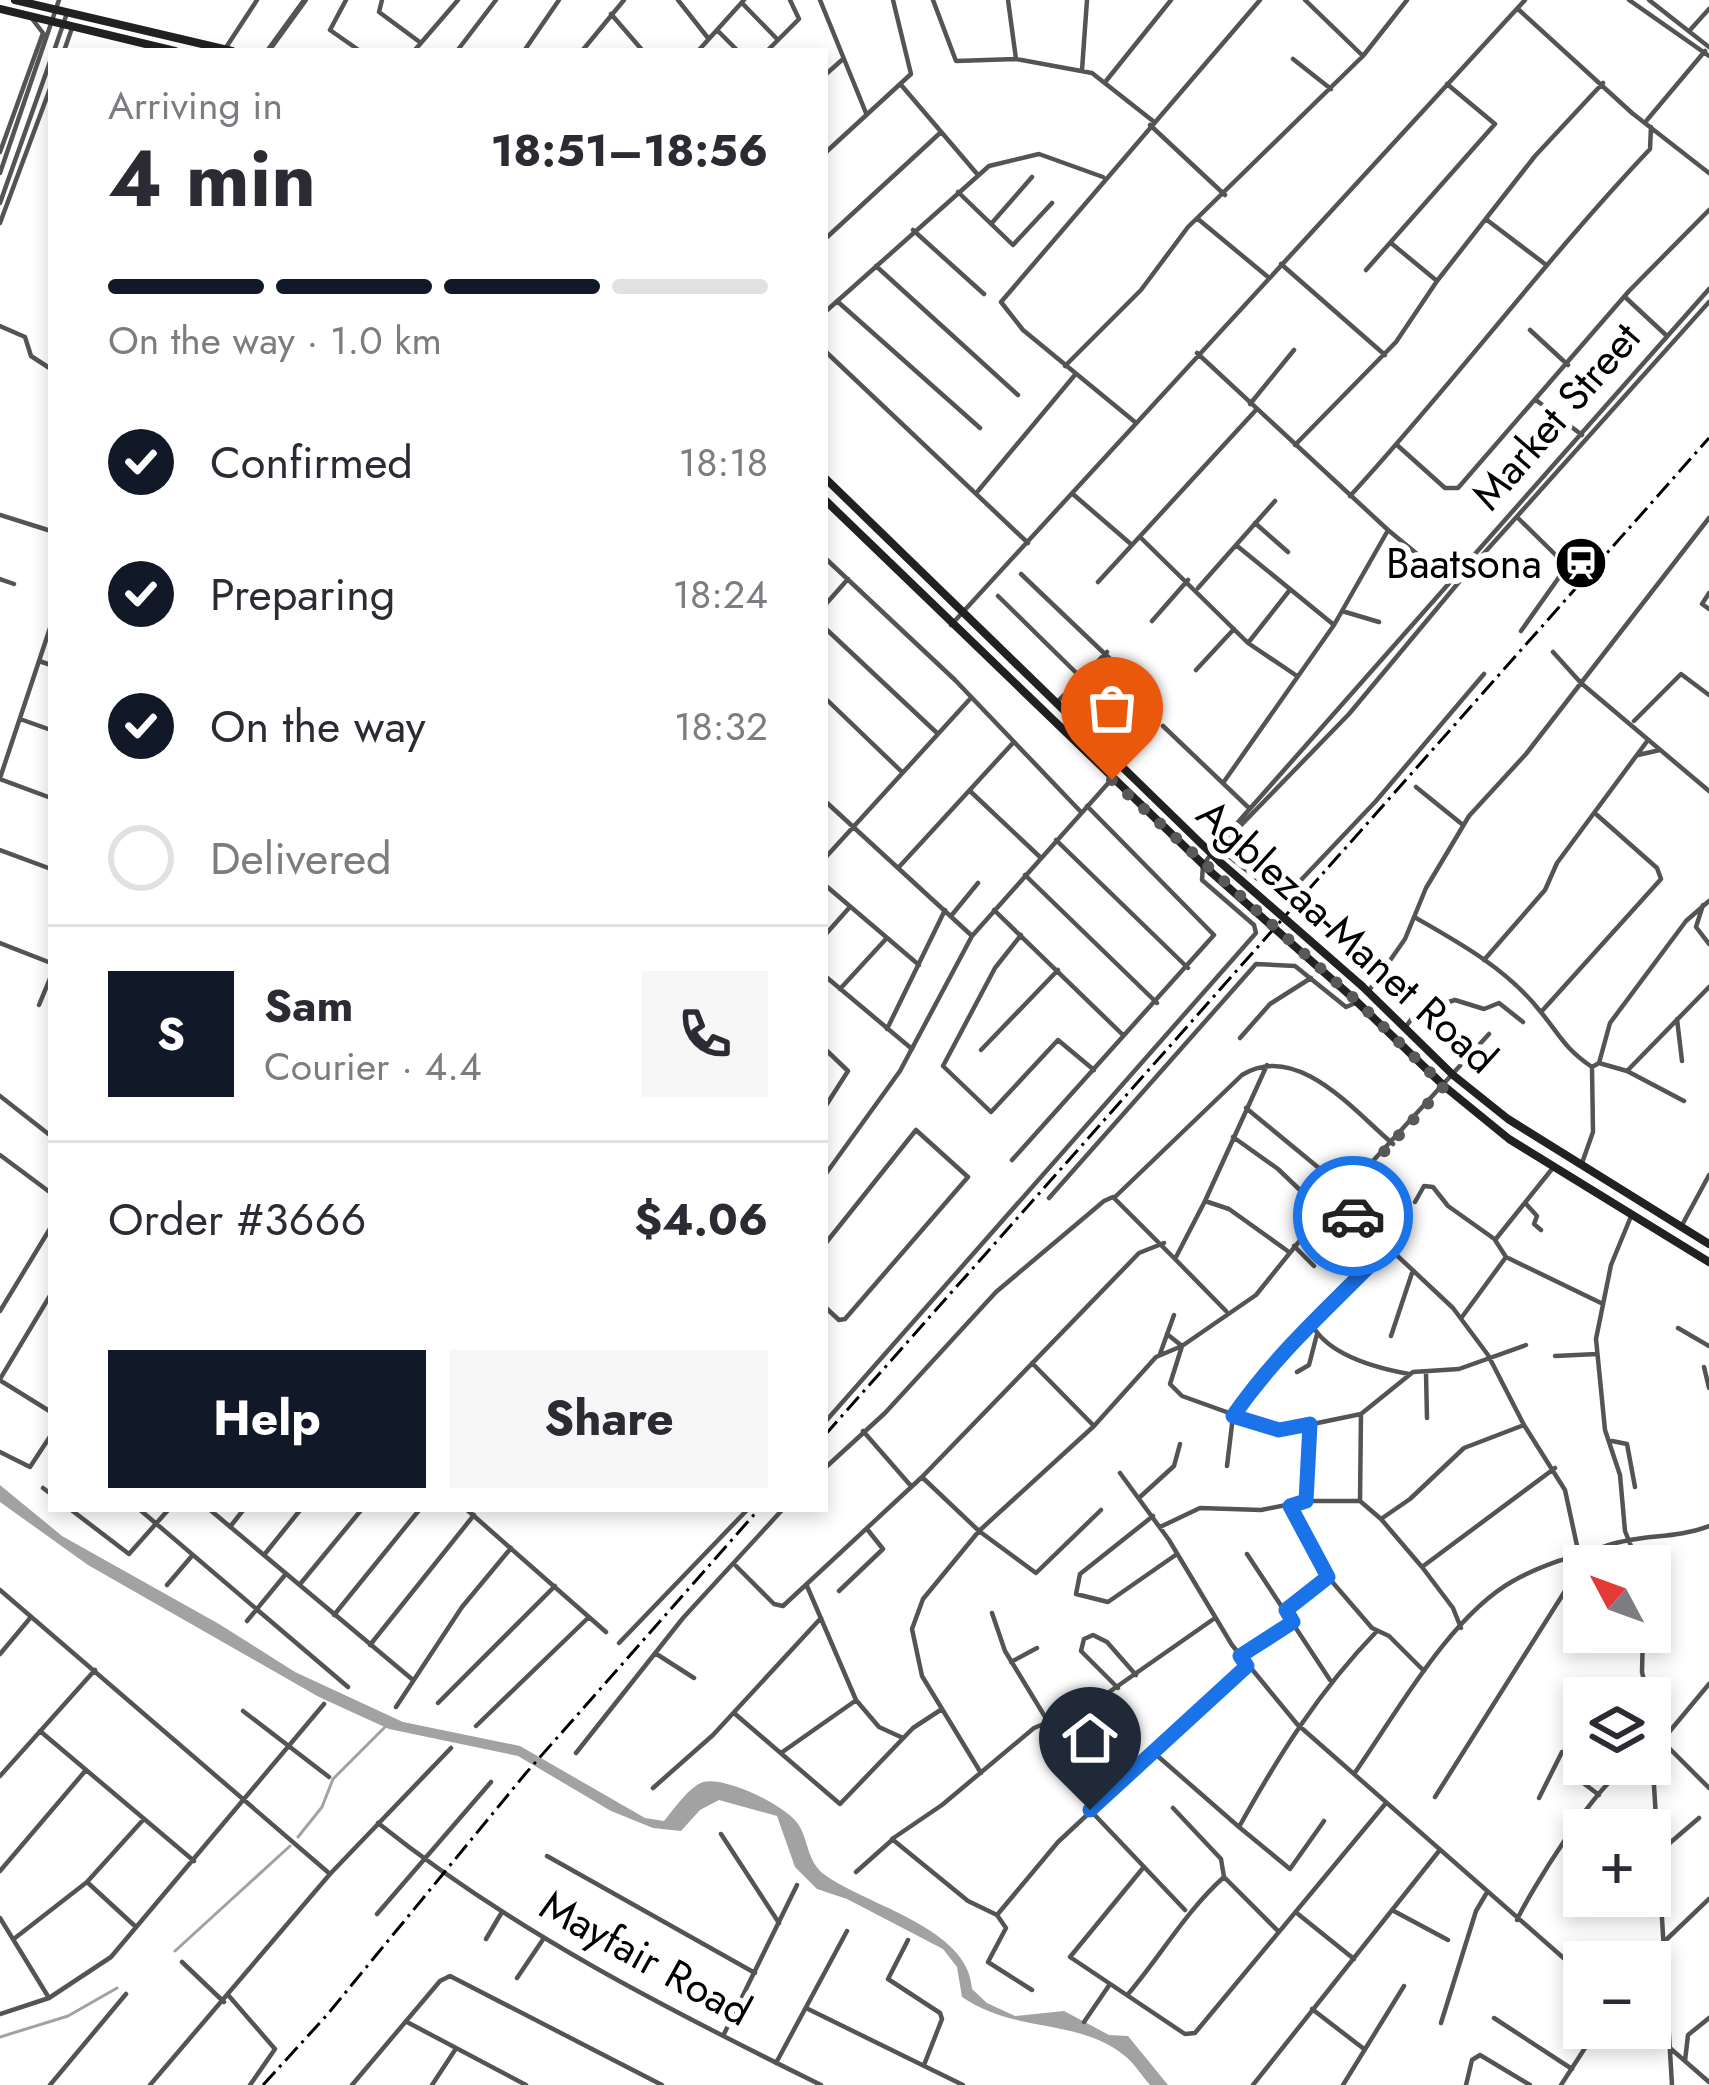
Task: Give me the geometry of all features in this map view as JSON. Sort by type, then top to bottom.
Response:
[{"type":"main road","points":[[15,0],[219,48]]},
{"type":"main road","points":[[58,8],[60,27]]},
{"type":"main road","points":[[0,9],[161,48]]},
{"type":"main road","points":[[60,27],[81,16]]},
{"type":"main road","name":"Agblezaa-Manet Road","points":[[828,481],[1056,704],[1453,1075],[1508,1119],[1709,1244]]},
{"type":"main road","name":"Agblezaa-Manet Road","points":[[828,503],[1112,780],[1444,1086],[1472,1110],[1709,1262]]},
{"type":"street","points":[[229,48],[257,0]]},
{"type":"street","points":[[270,48],[305,0]]},
{"type":"street","points":[[346,0],[330,30],[356,48]]},
{"type":"street","points":[[382,0],[379,12],[421,43]]},
{"type":"street","points":[[417,48],[458,0]]},
{"type":"street","points":[[460,48],[496,0]]},
{"type":"street","points":[[526,48],[559,0]]},
{"type":"street","points":[[583,48],[624,0]]},
{"type":"street","points":[[678,0],[709,39]]},
{"type":"street","points":[[769,48],[799,19],[790,0]]},
{"type":"street","points":[[820,0],[866,113]]},
{"type":"street","points":[[828,150],[902,86],[912,69],[893,0]]},
{"type":"street","points":[[933,0],[956,61],[1016,59],[1082,70],[1106,81],[1225,195]]},
{"type":"street","points":[[1008,0],[1016,59]]},
{"type":"street","points":[[1082,70],[1087,0]]},
{"type":"street","points":[[1106,81],[1142,43],[1149,26],[1171,0]]},
{"type":"street","points":[[1135,422],[1023,329],[1001,302],[1103,177],[1260,0]]},
{"type":"street","points":[[1065,366],[1141,290],[1198,219],[1363,56],[1407,0]]},
{"type":"street","points":[[951,625],[1525,0]]},
{"type":"street","points":[[1629,0],[1708,51]]},
{"type":"street","points":[[1649,0],[1690,29],[1708,51]]},
{"type":"street","points":[[701,48],[743,1],[778,40]]},
{"type":"street","points":[[1310,2],[1363,56]]},
{"type":"street","points":[[58,8],[64,48]]},
{"type":"street","points":[[1518,9],[1632,113],[1709,172]]},
{"type":"street","points":[[1690,29],[1709,10]]},
{"type":"street","points":[[611,14],[641,48]]},
{"type":"street","points":[[0,152],[43,33],[28,16]]},
{"type":"street","points":[[55,48],[60,27]]},
{"type":"street","points":[[51,48],[60,27]]},
{"type":"street","points":[[717,30],[735,48]]},
{"type":"street","points":[[1350,496],[1545,264],[1650,149],[1649,124],[1708,51]]},
{"type":"street","points":[[0,173],[48,56]]},
{"type":"street","points":[[1293,58],[1331,89]]},
{"type":"street","points":[[828,72],[844,59]]},
{"type":"street","points":[[0,203],[48,67]]},
{"type":"street","points":[[1295,445],[1385,355],[1535,155],[1603,83]]},
{"type":"street","points":[[1366,271],[1495,124],[1448,84]]},
{"type":"street","points":[[902,86],[977,175]]},
{"type":"street","points":[[0,223],[48,94]]},
{"type":"street","points":[[828,235],[940,134]]},
{"type":"street","points":[[828,310],[977,175],[1005,159],[1028,154],[1103,177]]},
{"type":"street","points":[[991,224],[1032,177]]},
{"type":"street","points":[[958,192],[1013,245],[1052,202]]},
{"type":"street","points":[[1397,445],[1451,491],[1537,400],[1624,297],[1709,210]]},
{"type":"street","points":[[1198,219],[1268,277]]},
{"type":"street","points":[[1487,220],[1545,264]]},
{"type":"street","points":[[913,230],[984,294]]},
{"type":"street","points":[[1391,243],[1437,281]]},
{"type":"street","points":[[1281,264],[1385,355]]},
{"type":"street","points":[[876,266],[1018,395]]},
{"type":"street","name":"Market Street","points":[[1218,855],[1250,809],[1709,289]]},
{"type":"street","points":[[1624,297],[1667,336]]},
{"type":"street","points":[[837,302],[980,428]]},
{"type":"street","name":"Market Street","points":[[1207,868],[1349,714],[1709,302]]},
{"type":"street","points":[[0,326],[25,338],[31,356],[48,367]]},
{"type":"street","points":[[1530,330],[1568,365]]},
{"type":"street","points":[[1098,583],[1253,407],[1294,350]]},
{"type":"street","points":[[1197,353],[1350,496],[1450,580]]},
{"type":"street","points":[[828,354],[1028,543]]},
{"type":"street","points":[[978,491],[1076,374]]},
{"type":"street","points":[[1537,400],[1582,436]]},
{"type":"street","points":[[1075,495],[1132,545]]},
{"type":"street","points":[[1198,588],[1275,500]]},
{"type":"street","points":[[0,515],[48,530]]},
{"type":"street","points":[[1517,518],[1568,566],[1521,632]]},
{"type":"street","points":[[1694,537],[1709,536],[1707,520]]},
{"type":"street","points":[[1365,989],[1416,918],[1426,887],[1463,825],[1707,520]]},
{"type":"street","points":[[1255,523],[1288,552]]},
{"type":"street","points":[[1223,783],[1334,625],[1388,530]]},
{"type":"street","points":[[1140,537],[1198,588],[1248,643],[1299,677]]},
{"type":"street","points":[[1236,545],[1334,625]]},
{"type":"street","points":[[828,561],[955,680],[969,700],[1081,812]]},
{"type":"street","points":[[1021,574],[1149,696]]},
{"type":"street","points":[[0,579],[14,584]]},
{"type":"street","points":[[828,602],[848,579]]},
{"type":"street","points":[[1152,621],[1188,580]]},
{"type":"street","points":[[1248,643],[1290,590]]},
{"type":"street","points":[[1709,593],[1702,604],[1709,609]]},
{"type":"street","points":[[998,596],[1117,713]]},
{"type":"street","points":[[1342,611],[1379,622]]},
{"type":"street","points":[[1196,670],[1234,629]]},
{"type":"street","points":[[828,631],[937,733]]},
{"type":"street","points":[[48,634],[0,778],[48,797]]},
{"type":"street","points":[[1056,704],[1107,652]]},
{"type":"street","points":[[1553,652],[1581,682],[1709,791]]},
{"type":"street","points":[[39,661],[48,664]]},
{"type":"street","points":[[1218,855],[1283,899],[1376,801],[1484,674]]},
{"type":"street","points":[[1632,722],[1681,674],[1709,695]]},
{"type":"street","points":[[828,855],[969,700]]},
{"type":"street","points":[[828,701],[902,772]]},
{"type":"street","points":[[20,719],[48,729]]},
{"type":"street","points":[[1163,726],[1250,809]]},
{"type":"street","points":[[1484,960],[1528,910],[1648,740]]},
{"type":"street","points":[[899,867],[1012,744]]},
{"type":"street","points":[[1638,755],[1660,750]]},
{"type":"street","points":[[828,1171],[912,1049],[972,935],[1112,780]]},
{"type":"street","points":[[1416,787],[1463,825]]},
{"type":"street","points":[[970,791],[1041,858]]},
{"type":"street","points":[[828,804],[972,935]]},
{"type":"street","points":[[1012,1160],[1188,968],[1214,932],[1087,806]]},
{"type":"street","points":[[1541,1012],[1661,879],[1657,868],[1597,814]]},
{"type":"street","points":[[1056,840],[1188,968]]},
{"type":"street","points":[[0,850],[48,868]]},
{"type":"street","points":[[828,1419],[1256,933],[1253,925],[1202,880],[1207,868]]},
{"type":"street","points":[[1025,875],[1156,1003]]},
{"type":"street","points":[[887,1029],[948,913],[978,883]]},
{"type":"street","points":[[828,888],[919,965]]},
{"type":"street","points":[[1592,1067],[1599,1063],[1610,1023],[1706,903]]},
{"type":"street","points":[[1706,903],[1696,927],[1709,944]]},
{"type":"street","points":[[828,932],[849,908]]},
{"type":"street","points":[[994,910],[1125,1037]]},
{"type":"street","points":[[1416,918],[1484,960],[1541,1012],[1562,1046],[1592,1067]]},
{"type":"street","points":[[1021,935],[994,968],[943,1066],[991,1112],[1058,1040],[1094,1070]]},
{"type":"street","points":[[840,989],[886,939]]},
{"type":"street","points":[[0,943],[48,962]]},
{"type":"street","points":[[1049,1198],[1256,964],[1295,966],[1346,1007],[1355,1000]]},
{"type":"street","points":[[981,1050],[1058,970]]},
{"type":"street","points":[[1240,1038],[1270,1004],[1311,978]]},
{"type":"street","points":[[828,979],[912,1049]]},
{"type":"street","points":[[39,1005],[48,983]]},
{"type":"street","points":[[1627,1071],[1709,987]]},
{"type":"street","points":[[1404,1029],[1419,1009],[1455,1000],[1480,1010],[1499,1003],[1523,1022]]},
{"type":"street","points":[[1439,1005],[1445,1019],[1477,1048]]},
{"type":"street","points":[[1676,1017],[1682,1061]]},
{"type":"street","points":[[1160,1354],[1183,1346],[1256,1294],[1489,1034]]},
{"type":"street","points":[[828,1052],[848,1071],[828,1102]]},
{"type":"street","points":[[1599,1063],[1627,1071],[1684,1101]]},
{"type":"street","points":[[828,1465],[996,1292],[1096,1206],[1114,1197],[1242,1075],[1267,1064],[1311,1076],[1393,1144]]},
{"type":"street","points":[[1175,1259],[1267,1064]]},
{"type":"street","points":[[1582,1163],[1593,1132],[1592,1067]]},
{"type":"street","points":[[0,1096],[48,1134]]},
{"type":"street","points":[[1246,1108],[1348,1192]]},
{"type":"street","points":[[828,1240],[916,1130],[968,1177],[845,1319],[839,1320],[828,1310]]},
{"type":"street","points":[[1232,1136],[1278,1169],[1325,1214]]},
{"type":"street","points":[[0,1155],[48,1191]]},
{"type":"street","points":[[1496,1240],[1555,1165]]},
{"type":"street","points":[[1682,1227],[1709,1175]]},
{"type":"street","points":[[1415,1202],[1424,1186],[1432,1187],[1444,1203],[1496,1240],[1506,1257],[1601,1303]]},
{"type":"street","points":[[1114,1197],[1228,1312]]},
{"type":"street","points":[[1204,1201],[1228,1209],[1314,1265]]},
{"type":"street","points":[[1339,1201],[1462,1317],[1488,1355],[1524,1425],[1555,1468],[1575,1522],[1578,1545]]},
{"type":"street","points":[[1527,1205],[1538,1216],[1534,1225],[1541,1230]]},
{"type":"street","points":[[1632,1214],[1601,1303],[1597,1354],[1610,1442],[1620,1474],[1625,1531],[1633,1545]]},
{"type":"street","points":[[0,1311],[48,1232]]},
{"type":"street","points":[[736,1565],[779,1606],[912,1487],[1139,1252],[1164,1243]]},
{"type":"street","points":[[1227,1466],[1233,1416],[1299,1331],[1386,1249]]},
{"type":"street","points":[[1462,1317],[1506,1257]]},
{"type":"street","points":[[1391,1336],[1412,1273]]},
{"type":"street","points":[[48,1299],[0,1379],[48,1410]]},
{"type":"street","points":[[980,1773],[922,1676],[912,1629],[923,1599],[979,1531],[1094,1426],[1160,1354],[1174,1315]]},
{"type":"street","points":[[1311,1323],[1316,1334],[1358,1360],[1409,1374],[1459,1369],[1526,1345]]},
{"type":"street","points":[[1678,1328],[1709,1346]]},
{"type":"street","points":[[1167,1334],[1183,1346]]},
{"type":"street","points":[[1297,1372],[1309,1365],[1316,1334]]},
{"type":"street","points":[[1183,1346],[1170,1384],[1182,1396],[1279,1430],[1361,1414],[1395,1391],[1409,1374]]},
{"type":"street","points":[[1556,1356],[1597,1354]]},
{"type":"street","points":[[1032,1363],[1094,1426]]},
{"type":"street","points":[[1704,1367],[1709,1388]]},
{"type":"street","points":[[1426,1373],[1427,1418]]},
{"type":"street","points":[[1360,1501],[1361,1414]]},
{"type":"street","points":[[1306,1501],[1310,1424]]},
{"type":"street","points":[[1381,1519],[1464,1448],[1524,1425]]},
{"type":"street","points":[[863,1431],[912,1487]]},
{"type":"street","points":[[0,1452],[30,1467],[48,1440]]},
{"type":"street","points":[[1610,1442],[1627,1444],[1635,1486]]},
{"type":"street","points":[[1140,1497],[1174,1466],[1180,1444]]},
{"type":"street","points":[[1422,1567],[1555,1468]]},
{"type":"street","points":[[1120,1473],[1153,1516],[1247,1666],[1298,1724],[1563,1958]]},
{"type":"street","points":[[922,1477],[979,1531],[1036,1573],[1101,1510]]},
{"type":"street","points":[[43,1488],[48,1492]]},
{"type":"street","points":[[1160,1527],[1200,1508],[1261,1510],[1306,1501],[1360,1501],[1422,1567],[1461,1628]]},
{"type":"street","points":[[1290,1506],[1328,1577],[1377,1631],[1389,1636],[1425,1671]]},
{"type":"street","points":[[74,1512],[129,1554],[167,1512]]},
{"type":"street","points":[[143,1512],[348,1688]]},
{"type":"street","points":[[212,1512],[413,1680]]},
{"type":"street","points":[[230,1527],[242,1512]]},
{"type":"street","points":[[264,1556],[299,1512]]},
{"type":"street","points":[[299,1585],[360,1512]]},
{"type":"street","points":[[334,1615],[418,1512]]},
{"type":"street","points":[[470,1512],[606,1632]]},
{"type":"street","points":[[619,1642],[745,1512]]},
{"type":"street","points":[[576,1753],[655,1653],[780,1512]]},
{"type":"street","points":[[370,1646],[474,1515]]},
{"type":"street","points":[[1153,1516],[1080,1574],[1076,1594],[1108,1602],[1177,1554]]},
{"type":"street","points":[[1615,1545],[1674,1537],[1709,1526]]},
{"type":"street","points":[[839,1592],[883,1549],[868,1529]]},
{"type":"street","points":[[396,1707],[462,1607],[511,1548]]},
{"type":"street","points":[[1247,1554],[1330,1680]]},
{"type":"street","points":[[167,1585],[192,1556]]},
{"type":"street","points":[[1354,1774],[1425,1671],[1461,1628],[1515,1580],[1563,1563]]},
{"type":"street","points":[[247,1622],[286,1574]]},
{"type":"street","points":[[1286,1610],[1328,1577]]},
{"type":"street","points":[[806,1584],[856,1700],[878,1726],[903,1738]]},
{"type":"street","points":[[438,1703],[555,1586]]},
{"type":"street","points":[[0,1591],[330,1874]]},
{"type":"street","points":[[1435,1797],[1563,1594]]},
{"type":"street","points":[[992,1612],[1011,1662],[1047,1720]]},
{"type":"street","points":[[0,1654],[31,1617]]},
{"type":"street","points":[[476,1726],[589,1617]]},
{"type":"street","points":[[653,1788],[734,1713],[821,1618]]},
{"type":"street","points":[[856,1872],[1047,1720],[1092,1704],[1215,1618]]},
{"type":"street","points":[[1240,1656],[1293,1622]]},
{"type":"street","points":[[1239,1827],[1298,1724],[1330,1680],[1377,1631]]},
{"type":"street","points":[[1118,1688],[1081,1651],[1084,1639],[1093,1635],[1107,1642],[1136,1676]]},
{"type":"street","points":[[1011,1662],[1037,1648]]},
{"type":"street","points":[[655,1653],[694,1678]]},
{"type":"street","points":[[997,1915],[1058,1841],[1247,1666]]},
{"type":"street","points":[[0,1776],[95,1670]]},
{"type":"street","points":[[1671,1732],[1709,1684]]},
{"type":"street","points":[[781,1753],[856,1700]]},
{"type":"street","points":[[0,2014],[49,1998],[99,1969],[324,1704]]},
{"type":"street","points":[[734,1713],[839,1804],[903,1738],[941,1709]]},
{"type":"street","points":[[243,1711],[329,1777]]},
{"type":"street","points":[[40,1731],[194,1861]]},
{"type":"street","points":[[150,2085],[330,1874],[451,1748]]},
{"type":"street","points":[[1151,1750],[1290,1869],[1324,1821]]},
{"type":"street","points":[[1671,1750],[1709,1788]]},
{"type":"street","points":[[1539,1798],[1563,1752]]},
{"type":"street","points":[[0,1871],[86,1770]]},
{"type":"street","points":[[377,1914],[491,1782]]},
{"type":"street","points":[[1586,1785],[1599,1795]]},
{"type":"street","points":[[1517,1920],[1535,1882],[1608,1785]]},
{"type":"street","points":[[1143,1868],[1070,1957],[1185,2034],[1195,2033],[1386,1803]]},
{"type":"street","points":[[1173,1808],[1221,1859],[1224,1877],[1280,1933]]},
{"type":"street","points":[[1090,1810],[1187,1912]]},
{"type":"street","points":[[15,1937],[87,1882],[144,1818]]},
{"type":"street","points":[[1671,1842],[1699,1818]]},
{"type":"street","name":"Mayfair Road","points":[[378,1823],[446,1876],[544,1938],[821,2085]]},
{"type":"street","points":[[721,1834],[779,1923]]},
{"type":"street","points":[[892,1839],[968,1901],[997,1915],[1006,1928],[988,1962],[1031,1990]]},
{"type":"street","points":[[1253,2085],[1439,1851]]},
{"type":"street","points":[[547,1856],[754,1973]]},
{"type":"street","points":[[1128,1995],[1187,1912],[1224,1877]]},
{"type":"street","points":[[87,1882],[137,1928]]},
{"type":"street","points":[[723,2036],[797,1885]]},
{"type":"street","points":[[1441,2023],[1476,1911],[1486,1894]]},
{"type":"street","points":[[1667,1939],[1709,1899]]},
{"type":"street","points":[[1182,1903],[1194,1904]]},
{"type":"street","points":[[1392,1910],[1448,1940]]},
{"type":"street","points":[[486,1940],[502,1912]]},
{"type":"street","points":[[1298,1914],[1354,1959]]},
{"type":"street","points":[[1665,1917],[1667,1939]]},
{"type":"street","points":[[0,1918],[49,1998]]},
{"type":"street","points":[[776,2062],[847,1931]]},
{"type":"street","points":[[517,1978],[544,1938]]},
{"type":"street","points":[[908,1940],[888,1979],[940,2013],[942,2019],[924,2065]]},
{"type":"street","points":[[182,1962],[275,2049],[250,2085]]},
{"type":"street","points":[[352,2085],[446,1976],[662,2084]]},
{"type":"street","points":[[1084,2022],[1110,1984]]},
{"type":"street","points":[[1345,2084],[1404,1986]]},
{"type":"street","points":[[50,2085],[126,1994]]},
{"type":"street","points":[[806,2008],[963,2085]]},
{"type":"street","points":[[1312,2009],[1364,2049]]},
{"type":"street","points":[[1494,2018],[1572,2069]]},
{"type":"street","points":[[1685,2061],[1688,2035],[1709,2018]]},
{"type":"street","points":[[407,2022],[522,2084]]},
{"type":"street","points":[[1671,2048],[1709,2082]]},
{"type":"street","points":[[1671,2048],[1672,2085]]},
{"type":"street","points":[[1561,2085],[1585,2049]]},
{"type":"street","points":[[432,2085],[455,2050]]},
{"type":"street","points":[[1466,2085],[1472,2060],[1480,2055],[1530,2085]]},
{"type":"shaded area","points":[[0,1485],[62,1536],[295,1672],[403,1722],[520,1746],[645,1818],[664,1821],[703,1782],[756,1795],[794,1819],[815,1865],[825,1875],[914,1921],[954,1950],[967,1968],[972,1989],[987,2003],[1015,2016],[1064,2011],[1109,2035],[1128,2036],[1168,2085],[1150,2085],[1128,2059],[1107,2044],[1004,2016],[962,1997],[957,1967],[943,1949],[847,1899],[817,1889],[795,1867],[777,1816],[719,1800],[700,1810],[681,1831],[653,1828],[611,1811],[518,1756],[389,1729],[319,1697],[88,1565],[0,1502]]},
{"type":"waterway","points":[[298,1837],[322,1807],[333,1779],[385,1727]]},
{"type":"waterway","points":[[175,1951],[290,1846]]},
{"type":"waterway","points":[[0,2037],[68,2016],[117,1988]]},
{"type":"railway","points":[[828,1432],[1709,438]]},
{"type":"railway","points":[[263,2085],[327,2015],[526,1773],[756,1512]]},
{"type":"way so far","points":[[1112,780],[1444,1086],[1339,1201],[1353,1216]]},
{"type":"place","name":"Baatsona","points":[[1581,563]]},
{"type":"route","points":[[1090,1810],[1247,1666],[1240,1656],[1293,1622],[1286,1610],[1328,1577],[1290,1506],[1306,1501],[1310,1424],[1279,1430],[1233,1416],[1299,1331],[1323,1316],[1386,1249],[1353,1216]]}]
